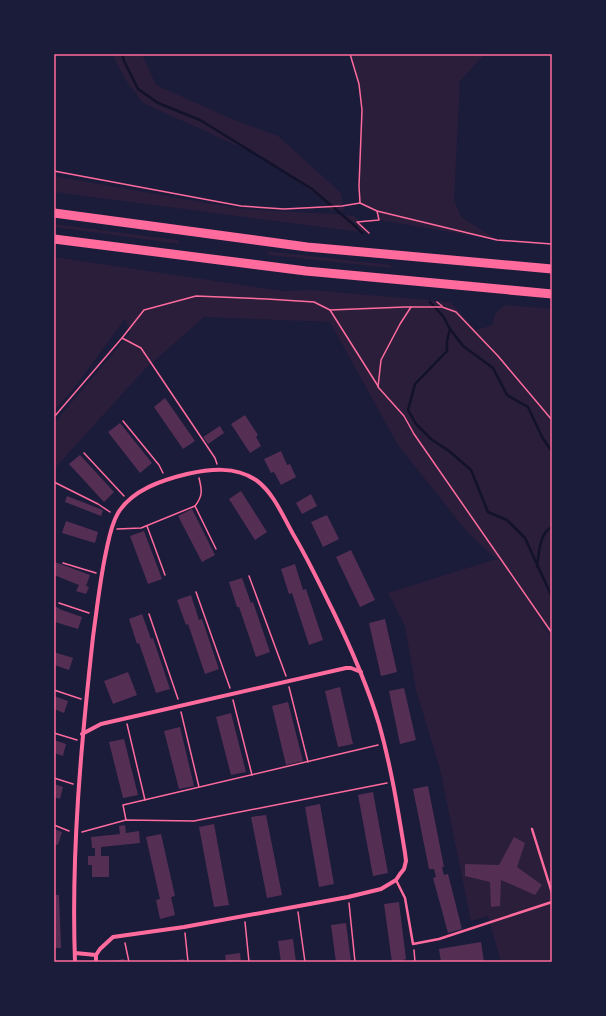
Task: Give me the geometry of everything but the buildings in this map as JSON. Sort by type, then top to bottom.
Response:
[{"type":"highway","points":[[54,213],[307,247],[552,269]]},
{"type":"highway","points":[[54,239],[306,271],[552,294]]},
{"type":"street","points":[[75,962],[75,886],[82,734],[101,575],[110,531],[116,516],[128,500],[148,487],[198,472],[219,469],[247,476],[257,481],[272,497],[308,560],[361,672],[379,724],[384,744],[405,854],[406,861],[404,869],[396,880],[381,889],[348,897],[184,927],[124,935],[110,939],[96,955],[96,962]]},
{"type":"street","points":[[82,734],[100,724],[346,668],[351,668],[361,672]]},
{"type":"street","points":[[75,953],[96,955]]},
{"type":"lane","points":[[532,829],[552,894]]},
{"type":"lane","points":[[396,880],[405,898],[413,944],[439,939],[552,902]]},
{"type":"path","points":[[350,54],[359,84],[362,110],[359,186],[360,203]]},
{"type":"path","points":[[54,171],[241,206],[284,209],[342,206],[360,203],[377,210],[497,240],[552,244]]},
{"type":"path","points":[[369,233],[357,222],[379,220],[377,210]]},
{"type":"path","points":[[54,417],[144,310],[196,296],[314,302],[330,310],[432,306],[442,307],[456,312],[498,356],[552,420]]},
{"type":"path","points":[[437,302],[442,307]]},
{"type":"path","points":[[378,387],[381,360],[411,307]]},
{"type":"path","points":[[330,310],[378,387],[404,416],[414,434],[552,633]]},
{"type":"path","points":[[122,338],[141,348],[215,458],[219,469]]},
{"type":"path","points":[[123,421],[159,465],[165,481]]},
{"type":"path","points":[[84,453],[128,500]]},
{"type":"path","points":[[110,531],[123,528],[141,528],[195,506],[199,501],[202,491],[198,472]]},
{"type":"path","points":[[54,482],[98,504],[116,516]]},
{"type":"path","points":[[195,506],[216,549]]},
{"type":"path","points":[[147,526],[165,574]]},
{"type":"path","points":[[63,563],[101,575]]},
{"type":"path","points":[[249,576],[288,681],[308,762]]},
{"type":"path","points":[[196,592],[232,694],[252,775]]},
{"type":"path","points":[[59,603],[96,615]]},
{"type":"path","points":[[54,690],[86,700]]},
{"type":"path","points":[[126,718],[145,800]]},
{"type":"path","points":[[54,734],[82,742]]},
{"type":"path","points":[[126,820],[123,805],[384,744]]},
{"type":"path","points":[[54,778],[79,786]]},
{"type":"path","points":[[54,825],[77,834],[126,820],[194,821],[392,782]]},
{"type":"path","points":[[348,897],[355,962]]},
{"type":"path","points":[[297,906],[305,962]]},
{"type":"path","points":[[244,916],[249,962]]},
{"type":"path","points":[[184,927],[188,962]]},
{"type":"path","points":[[124,935],[129,962]]},
{"type":"path","points":[[413,944],[416,962]]},
{"type":"shaded area","points":[[112,54],[142,54],[156,85],[232,119],[278,136],[341,193],[344,210],[330,211],[328,203],[264,158],[143,103],[125,79]]},
{"type":"shaded area","points":[[350,54],[499,54],[483,56],[460,81],[454,200],[461,217],[497,240],[379,220],[377,211],[360,203],[360,143],[362,110],[359,84]]},
{"type":"shaded area","points":[[54,176],[241,209],[354,216],[364,226],[364,231],[359,232],[54,192]]},
{"type":"shaded area","points":[[54,224],[178,240],[180,244],[54,227]]},
{"type":"shaded area","points":[[266,251],[391,265],[391,268],[269,255]]},
{"type":"shaded area","points":[[54,257],[282,291],[311,290],[450,302],[476,330],[493,325],[496,314],[505,305],[552,309],[552,637],[533,611],[552,639],[552,962],[501,962],[488,916],[471,921],[440,769],[416,690],[405,626],[388,593],[496,559],[468,533],[398,445],[330,322],[204,317],[144,370],[54,469],[54,423],[130,333],[125,319],[75,387],[54,411]]},
{"type":"waterway","points":[[122,54],[138,89],[158,103],[200,120],[312,189],[362,233]]},
{"type":"waterway","points":[[430,302],[443,316],[450,329],[447,341],[447,351],[415,384],[408,410],[416,424],[431,439],[449,451],[471,470],[488,512],[507,520],[525,538],[552,597]]},
{"type":"waterway","points":[[450,329],[463,346],[493,368],[507,395],[528,407],[542,437],[552,452]]},
{"type":"waterway","points":[[537,567],[542,539],[544,534],[552,527]]}]
